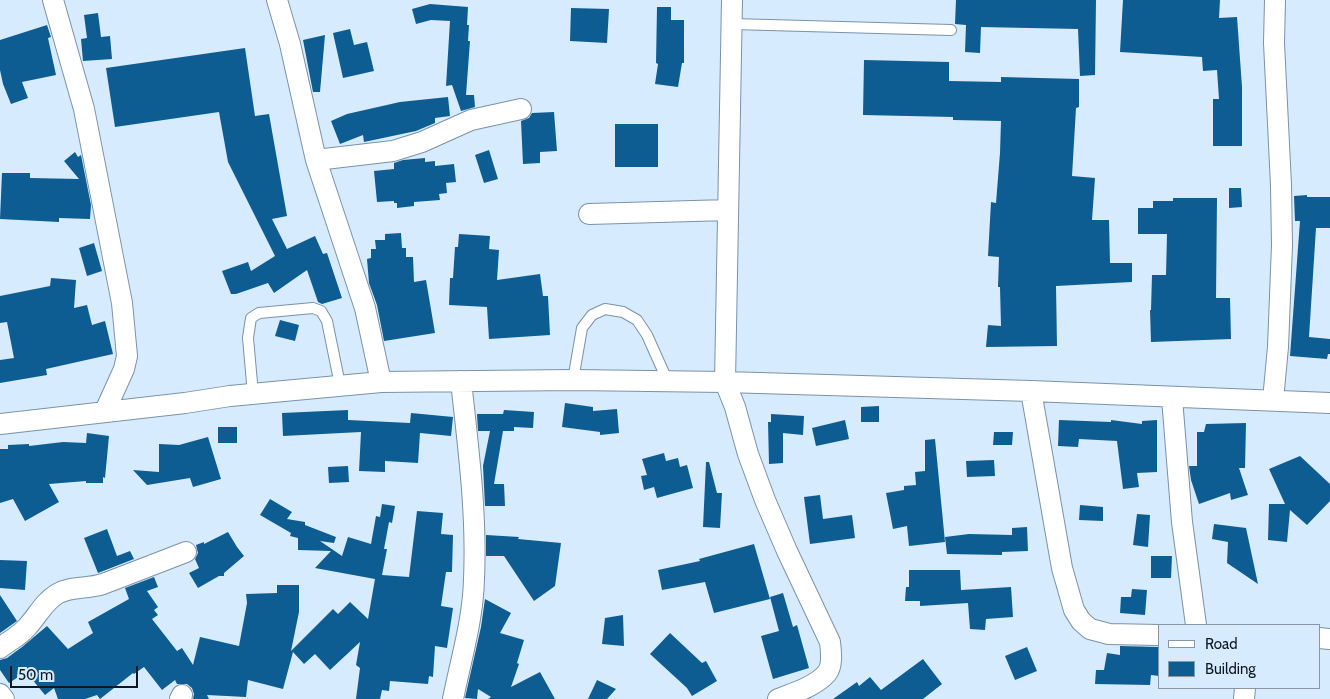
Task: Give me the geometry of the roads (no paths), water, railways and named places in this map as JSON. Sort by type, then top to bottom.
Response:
[{"type":"street","points":[[52,0],[84,109],[122,303],[127,356],[124,369],[105,411]]},
{"type":"street","points":[[277,0],[290,44],[316,160],[365,308],[381,382]]},
{"type":"street","points":[[732,0],[725,382],[765,500],[830,642],[832,656],[828,672],[816,682],[778,699]]},
{"type":"street","points":[[1273,400],[1278,347],[1282,245],[1274,43],[1275,0]]},
{"type":"street","points":[[316,160],[393,150],[422,142],[471,120],[521,109]]},
{"type":"street","points":[[589,214],[728,210]]},
{"type":"street","points":[[0,424],[253,394],[381,382],[573,380],[725,382],[1032,391],[1330,403]]},
{"type":"street","points":[[454,699],[469,628],[474,578],[474,510],[462,381]]},
{"type":"street","points":[[1032,391],[1062,568],[1074,610],[1080,621],[1090,629],[1110,634],[1158,635]]},
{"type":"street","points":[[1172,398],[1182,522],[1196,624]]},
{"type":"street","points":[[0,648],[28,627],[40,609],[58,593],[73,588],[93,587],[103,584],[186,552]]},
{"type":"street","points":[[0,694],[4,699]]},
{"type":"lane","points":[[732,24],[951,30]]},
{"type":"lane","points":[[253,394],[248,338],[251,318],[259,314],[313,308],[321,311],[327,321],[340,385]]},
{"type":"lane","points":[[573,380],[582,328],[592,314],[605,309],[623,312],[637,320],[647,335],[668,382]]}]
